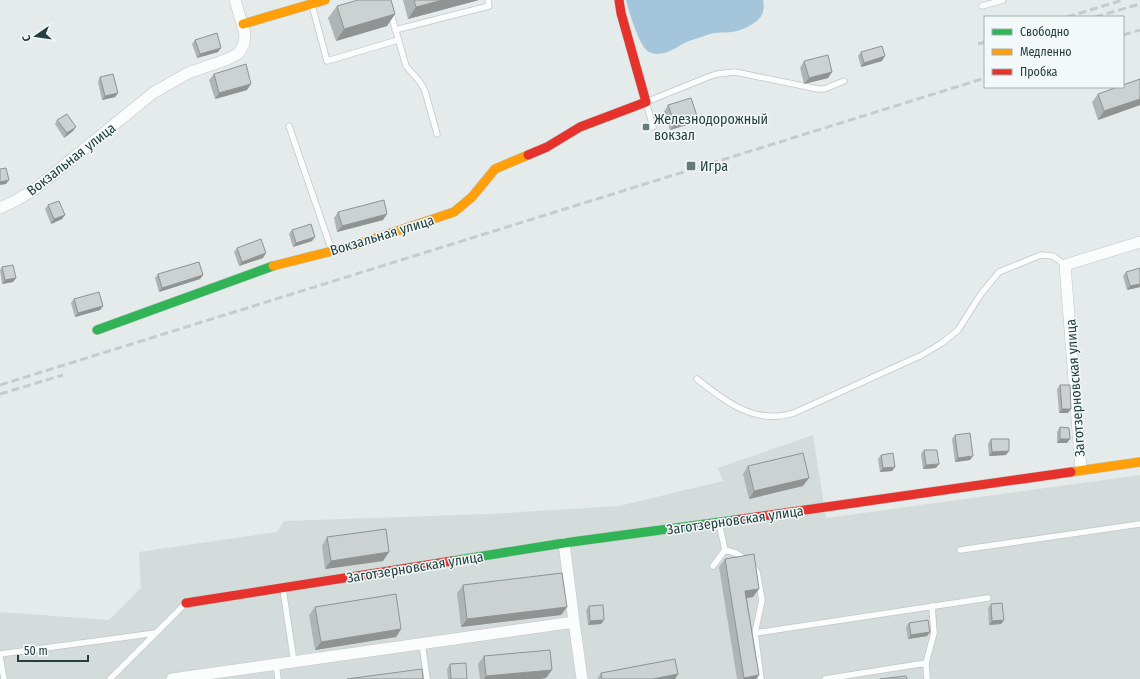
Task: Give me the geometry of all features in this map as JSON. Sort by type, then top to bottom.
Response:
[{"type":"street","name":"Вокзальная улица","points":[[0,208],[16,201],[35,189],[153,94],[188,74],[239,53],[244,44],[245,34],[235,0]]},
{"type":"street","points":[[242,24],[309,3],[325,0]]},
{"type":"street","points":[[619,0],[621,14],[646,102]]},
{"type":"street","name":"Вокзальная улица","points":[[97,330],[278,264],[352,246],[454,212],[473,198],[495,169],[547,147],[580,127],[646,102]]},
{"type":"street","points":[[1065,265],[1140,242]]},
{"type":"street","name":"Заготзерновская улица","points":[[186,603],[564,543],[719,523],[1081,470],[1065,265]]},
{"type":"street","points":[[1081,470],[1140,462]]},
{"type":"street","points":[[564,543],[582,679]]},
{"type":"street","points":[[172,679],[194,678],[276,664],[574,622]]},
{"type":"lane","points":[[387,0],[406,66],[420,82],[425,91],[437,134]]},
{"type":"lane","points":[[395,30],[489,6],[488,0]]},
{"type":"lane","points":[[982,6],[1002,0]]},
{"type":"lane","points":[[309,3],[327,61],[398,40]]},
{"type":"lane","points":[[653,127],[646,102],[717,74],[735,72],[812,89],[824,88],[844,81]]},
{"type":"lane","points":[[289,126],[332,251]]},
{"type":"lane","points":[[697,379],[734,406],[760,416],[779,416],[794,413],[922,355],[942,343],[958,330],[981,294],[999,272],[1041,255],[1053,256],[1065,265]]},
{"type":"lane","points":[[713,566],[725,550],[719,523]]},
{"type":"lane","points":[[960,550],[1140,524]]},
{"type":"lane","points":[[725,550],[736,553],[749,561],[757,572],[762,600],[755,633],[762,679]]},
{"type":"lane","points":[[283,588],[294,662]]},
{"type":"lane","points":[[755,633],[988,598]]},
{"type":"lane","points":[[110,679],[186,603]]},
{"type":"lane","points":[[927,679],[926,663],[934,633],[932,606]]},
{"type":"lane","points":[[0,654],[156,633]]},
{"type":"lane","points":[[422,644],[427,679]]},
{"type":"lane","points":[[0,657],[4,679]]},
{"type":"lane","points":[[825,679],[926,663]]},
{"type":"lane","points":[[276,664],[278,679]]},
{"type":"shaded area","points":[[813,435],[826,518],[1140,475],[1140,679],[0,679],[0,612],[109,620],[141,588],[139,552],[277,532],[284,521],[489,514],[619,506],[723,481],[718,468]]},
{"type":"water","points":[[626,0],[763,0],[764,8],[762,15],[759,18],[744,28],[734,32],[709,34],[687,42],[672,50],[661,54],[655,54],[645,49],[638,36]]},
{"type":"building","points":[[358,0],[391,0],[395,14],[344,29],[337,6]]},
{"type":"building","points":[[414,0],[443,0],[416,7]]},
{"type":"building","points":[[217,33],[221,48],[200,54],[195,40]]},
{"type":"building","points":[[882,46],[885,56],[864,63],[861,52]]},
{"type":"building","points":[[828,55],[832,72],[809,78],[804,61]]},
{"type":"building","points":[[246,64],[251,84],[219,93],[214,74]]},
{"type":"building","points":[[113,74],[118,93],[105,96],[100,77]]},
{"type":"building","points":[[1140,79],[1140,99],[1104,111],[1098,94],[1115,88],[1124,88],[1124,85]]},
{"type":"building","points":[[691,98],[697,116],[675,124],[668,105]]},
{"type":"building","points":[[67,114],[76,127],[67,133],[57,120]]},
{"type":"building","points":[[6,168],[9,180],[0,182],[0,169]]},
{"type":"building","points":[[384,200],[387,214],[342,226],[338,212]]},
{"type":"building","points":[[59,201],[65,215],[54,219],[48,205]]},
{"type":"building","points":[[311,224],[315,237],[296,243],[292,230]]},
{"type":"building","points":[[261,239],[266,253],[242,262],[237,248]]},
{"type":"building","points":[[199,262],[203,275],[162,288],[158,274]]},
{"type":"building","points":[[13,265],[16,278],[5,280],[2,267]]},
{"type":"building","points":[[1140,268],[1140,284],[1130,286],[1126,272]]},
{"type":"building","points":[[99,292],[103,306],[78,313],[74,299]]},
{"type":"building","points":[[1060,385],[1070,385],[1071,409],[1062,409]]},
{"type":"building","points":[[1060,427],[1069,428],[1070,439],[1060,439]]},
{"type":"building","points":[[970,433],[973,456],[958,458],[955,435]]},
{"type":"building","points":[[991,439],[1009,439],[1009,451],[992,452]]},
{"type":"building","points":[[924,450],[937,450],[939,464],[926,465]]},
{"type":"building","points":[[803,453],[809,478],[754,491],[748,466]]},
{"type":"building","points":[[893,453],[895,467],[883,468],[881,455]]},
{"type":"building","points":[[386,529],[389,552],[331,561],[327,537]]},
{"type":"building","points":[[754,554],[759,589],[745,591],[759,675],[744,678],[725,559]]},
{"type":"building","points":[[562,573],[567,607],[467,619],[463,585]]},
{"type":"building","points":[[396,594],[401,629],[321,642],[315,607]]},
{"type":"building","points":[[1002,603],[1004,620],[992,621],[991,604]]},
{"type":"building","points":[[603,605],[604,620],[590,621],[589,606]]},
{"type":"building","points":[[928,620],[930,632],[911,635],[909,623]]},
{"type":"building","points":[[550,650],[552,670],[486,676],[484,656]]},
{"type":"building","points":[[675,659],[678,674],[653,679],[602,679],[601,673]]},
{"type":"building","points":[[466,663],[467,679],[451,679],[450,664]]},
{"type":"building","points":[[422,669],[423,679],[347,679]]},
{"type":"building","points":[[906,676],[907,679],[880,679]]},
{"type":"railway","points":[[1070,16],[1123,0]]},
{"type":"railway","points":[[1098,16],[1140,4]]},
{"type":"railway","points":[[1124,35],[1140,30]]},
{"type":"railway","points":[[978,44],[984,42]]},
{"type":"railway","points":[[0,385],[984,78]]},
{"type":"railway","points":[[0,394],[63,375]]},
{"type":"traffic: fast","points":[[97,330],[273,266]]},
{"type":"traffic: fast","points":[[452,561],[564,543],[735,520]]},
{"type":"traffic: slow","points":[[243,24],[325,0]]},
{"type":"traffic: slow","points":[[273,266],[352,246],[454,212],[472,197],[495,169],[528,155]]},
{"type":"traffic: slow","points":[[1071,472],[1140,462]]},
{"type":"traffic: jam","points":[[528,155],[547,147],[580,127],[646,102],[621,13],[619,0]]},
{"type":"traffic: jam","points":[[735,520],[1071,472]]},
{"type":"traffic: jam","points":[[186,603],[452,561]]},
{"type":"place","name":"Железнодорожный вокзал","points":[[646,127]]},
{"type":"place","name":"Игра","points":[[691,166]]}]
